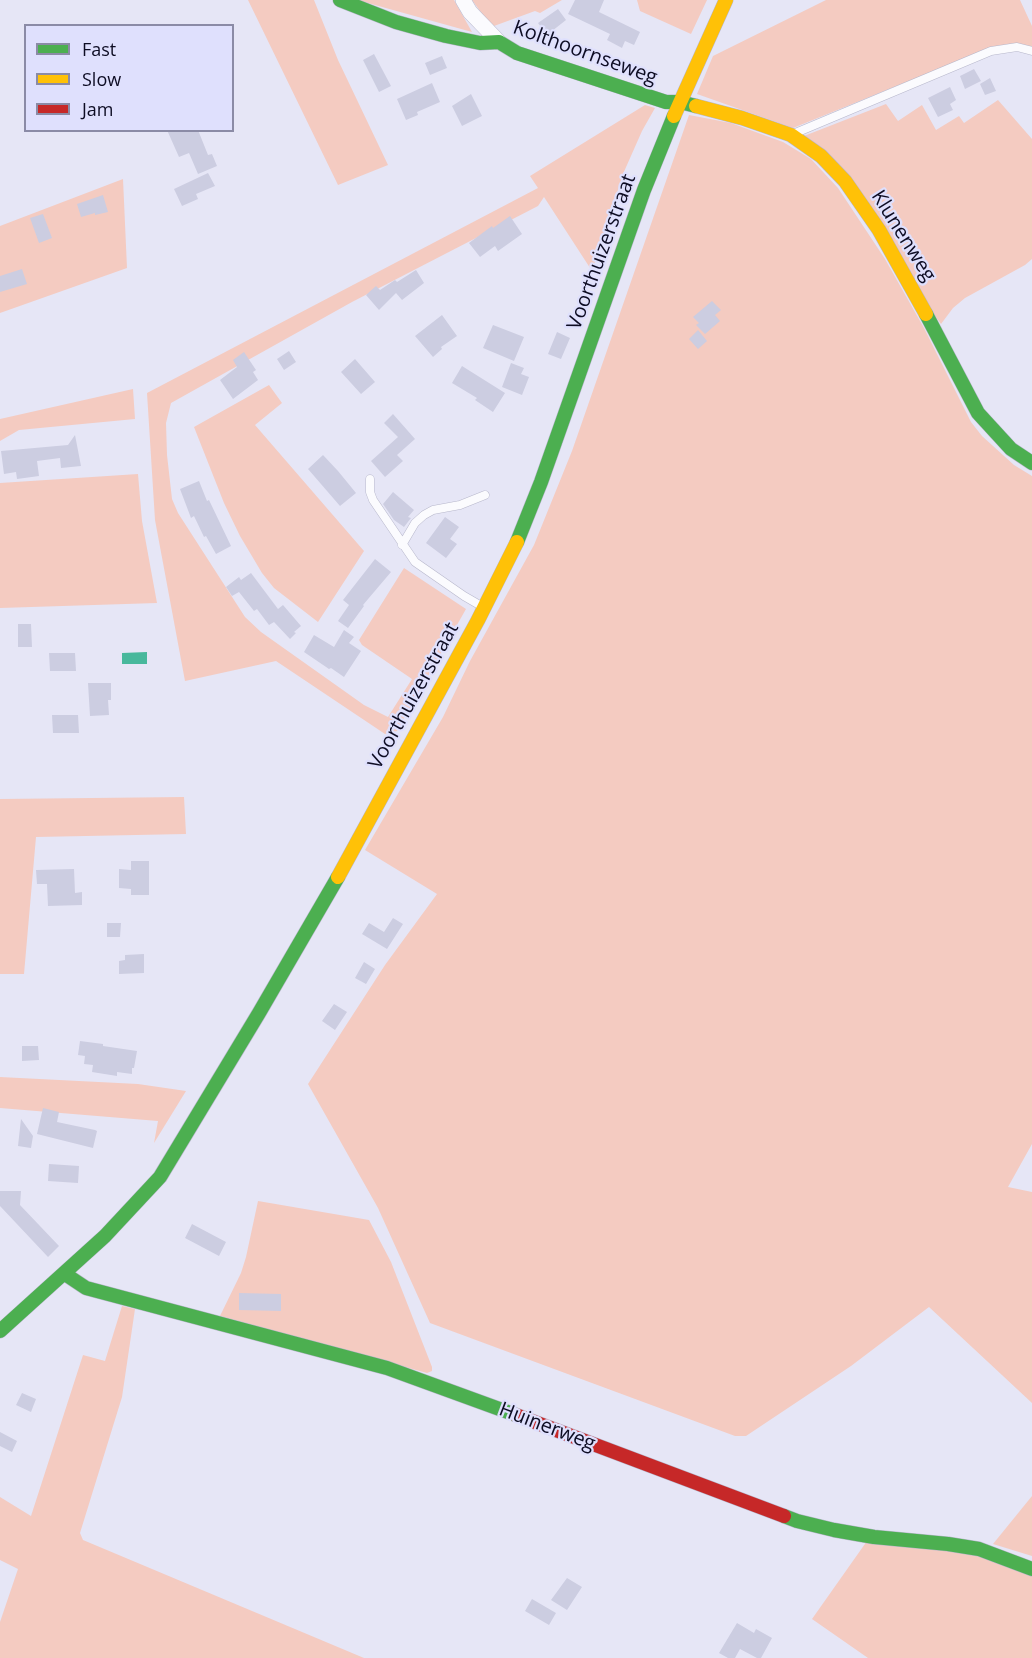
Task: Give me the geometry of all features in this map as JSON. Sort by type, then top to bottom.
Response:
[{"type":"street","name":"Kolthoornseweg","points":[[340,0],[396,21],[446,36],[480,43],[500,42],[518,52],[588,77],[666,102],[680,102]]},
{"type":"street","points":[[463,0],[470,12],[500,42]]},
{"type":"street","name":"Voorthuizerstraat","points":[[0,1330],[54,1277],[105,1236],[160,1177],[329,892],[513,552],[541,482],[644,190],[680,102],[726,0]]},
{"type":"street","name":"Klunenweg","points":[[680,102],[742,118],[791,135],[821,156],[845,182],[879,230],[917,296],[978,413],[1011,449],[1032,463]]},
{"type":"street","name":"Huinerweg","points":[[54,1277],[86,1288],[387,1368],[797,1521],[874,1537],[979,1549],[1032,1569]]},
{"type":"lane","points":[[791,135],[991,51],[1017,47],[1032,51]]},
{"type":"lane","points":[[370,479],[370,492],[373,500],[415,562],[484,608]]},
{"type":"lane","points":[[402,545],[415,523],[424,515],[433,510],[460,505],[485,495]]},
{"type":"shaded area","points":[[248,0],[314,0],[338,60],[388,165],[338,185]]},
{"type":"shaded area","points":[[357,0],[454,0],[472,32]]},
{"type":"shaded area","points":[[472,0],[562,0],[540,13],[535,11],[494,26]]},
{"type":"shaded area","points":[[637,0],[707,0],[691,34],[640,11]]},
{"type":"shaded area","points":[[826,0],[1020,0],[1032,26],[1032,49],[990,51],[793,128],[697,94],[713,56]]},
{"type":"shaded area","points":[[998,100],[1032,139],[1032,259],[965,298],[953,308],[941,324],[804,136],[886,104],[898,121],[922,105],[936,130],[959,116],[964,123]]},
{"type":"shaded area","points":[[645,105],[655,108],[623,174],[592,271],[544,197],[538,206],[352,302],[171,403],[166,423],[167,455],[172,499],[178,513],[245,617],[261,632],[364,705],[388,717],[412,679],[362,645],[359,640],[404,568],[466,609],[397,731],[385,734],[276,661],[185,681],[155,520],[147,393],[538,188],[530,176]]},
{"type":"shaded area","points":[[689,115],[731,123],[783,142],[811,159],[838,188],[885,259],[924,328],[971,422],[982,436],[1014,465],[1032,476],[1032,1144],[1008,1187],[1032,1192],[1032,1403],[929,1307],[851,1366],[746,1436],[735,1436],[430,1323],[378,1208],[308,1084],[385,965],[437,894],[365,850],[443,717],[470,661],[534,545],[572,451]]},
{"type":"shaded area","points":[[123,179],[127,268],[0,313],[0,226]]},
{"type":"shaded area","points":[[269,385],[282,403],[255,425],[364,551],[318,622],[274,588],[262,573],[224,503],[194,427]]},
{"type":"shaded area","points":[[133,389],[135,419],[19,430],[0,441],[0,419]]},
{"type":"shaded area","points":[[138,474],[142,521],[157,603],[0,608],[0,483]]},
{"type":"shaded area","points":[[147,652],[147,664],[122,664],[122,653]]},
{"type":"shaded area","points":[[184,797],[186,834],[36,837],[24,974],[0,974],[0,799]]},
{"type":"shaded area","points":[[0,1077],[138,1084],[186,1091],[154,1143],[158,1121],[0,1108]]},
{"type":"shaded area","points":[[258,1201],[369,1220],[391,1262],[432,1371],[427,1373],[220,1316],[241,1273]]},
{"type":"shaded area","points":[[122,1306],[135,1309],[122,1397],[80,1533],[83,1540],[364,1658],[0,1658],[0,1622],[18,1569],[0,1560],[0,1497],[31,1516],[83,1355],[105,1361]]},
{"type":"shaded area","points":[[1032,1496],[1032,1556],[993,1544]]},
{"type":"shaded area","points":[[867,1541],[977,1553],[1032,1573],[1032,1658],[868,1658],[812,1619]]},
{"type":"building","points":[[575,0],[604,0],[599,12],[640,32],[634,45],[625,41],[622,48],[607,40],[610,34],[568,14]]},
{"type":"building","points":[[558,9],[566,20],[547,35],[538,23]]},
{"type":"building","points":[[374,54],[391,86],[379,92],[363,60]]},
{"type":"building","points":[[442,56],[447,68],[430,75],[425,63]]},
{"type":"building","points":[[974,69],[981,81],[965,89],[960,76]]},
{"type":"building","points":[[990,78],[996,91],[985,95],[980,84]]},
{"type":"building","points":[[432,83],[440,102],[417,112],[418,115],[406,120],[397,99]]},
{"type":"building","points":[[950,87],[956,100],[950,104],[953,110],[938,117],[928,98]]},
{"type":"building","points":[[471,94],[482,116],[462,126],[452,106]]},
{"type":"building","points":[[168,132],[199,132],[208,155],[212,154],[217,166],[198,174],[189,153],[179,157]]},
{"type":"building","points":[[208,173],[215,186],[196,194],[198,199],[182,206],[174,189]]},
{"type":"building","points":[[103,195],[108,212],[81,217],[77,204]]},
{"type":"building","points":[[43,214],[52,238],[39,243],[30,218]]},
{"type":"building","points":[[510,216],[522,234],[498,251],[495,246],[480,257],[469,243]]},
{"type":"building","points":[[22,269],[27,284],[0,292],[0,276]]},
{"type":"building","points":[[416,270],[424,283],[402,300],[396,293],[379,310],[366,295],[376,286],[380,290]]},
{"type":"building","points":[[712,301],[721,310],[715,315],[720,321],[705,334],[696,325],[699,323],[693,317]]},
{"type":"building","points":[[442,315],[457,336],[441,347],[442,349],[433,357],[415,336]]},
{"type":"building","points":[[493,325],[524,337],[514,361],[483,348]]},
{"type":"building","points":[[698,330],[707,341],[698,349],[689,339]]},
{"type":"building","points":[[557,332],[570,338],[561,359],[548,354]]},
{"type":"building","points":[[289,351],[296,362],[284,370],[277,359]]},
{"type":"building","points":[[244,352],[256,370],[253,372],[258,380],[233,399],[220,380],[237,367],[233,360]]},
{"type":"building","points":[[355,359],[375,382],[361,394],[341,372]]},
{"type":"building","points":[[511,363],[524,368],[521,374],[529,377],[522,395],[502,387]]},
{"type":"building","points":[[462,366],[505,393],[493,412],[475,400],[477,398],[452,383]]},
{"type":"building","points":[[393,414],[415,439],[397,455],[403,461],[385,477],[371,461],[398,437],[384,423]]},
{"type":"building","points":[[75,435],[81,466],[61,468],[60,458],[37,461],[39,476],[17,479],[16,472],[4,474],[1,451],[68,445]]},
{"type":"building","points":[[323,455],[356,493],[340,506],[308,469]]},
{"type":"building","points":[[199,481],[231,546],[216,554],[206,536],[204,537],[194,516],[191,518],[180,489]]},
{"type":"building","points":[[393,492],[414,510],[404,527],[394,520],[383,504]]},
{"type":"building","points":[[445,517],[459,527],[450,539],[457,544],[446,558],[426,543]]},
{"type":"building","points":[[375,559],[391,572],[363,605],[348,628],[338,621],[349,605],[343,600]]},
{"type":"building","points":[[251,573],[278,609],[283,605],[301,626],[290,639],[274,622],[269,625],[257,609],[254,611],[239,592],[232,596],[226,587],[239,577],[241,580]]},
{"type":"building","points":[[18,624],[31,624],[32,647],[18,647]]},
{"type":"building","points":[[344,630],[354,637],[349,643],[361,651],[344,677],[304,652],[314,635],[334,647]]},
{"type":"building","points":[[49,653],[75,653],[76,671],[50,671]]},
{"type":"building","points":[[88,683],[111,683],[111,700],[108,700],[109,715],[90,716]]},
{"type":"building","points":[[52,715],[78,715],[79,733],[53,733]]},
{"type":"building","points":[[131,861],[149,861],[149,895],[131,895],[131,889],[119,888],[119,869],[131,870]]},
{"type":"building","points":[[74,869],[75,893],[82,892],[82,905],[48,906],[47,884],[37,884],[36,870]]},
{"type":"building","points":[[393,918],[403,924],[387,949],[362,934],[369,923],[384,932]]},
{"type":"building","points":[[107,923],[121,923],[120,937],[107,937]]},
{"type":"building","points":[[144,954],[144,973],[119,974],[119,961],[125,960],[125,955]]},
{"type":"building","points":[[364,962],[375,969],[366,984],[355,978]]},
{"type":"building","points":[[334,1004],[347,1012],[335,1030],[322,1021]]},
{"type":"building","points":[[80,1041],[137,1051],[132,1074],[117,1072],[117,1076],[92,1072],[93,1065],[84,1064],[85,1056],[78,1055]]},
{"type":"building","points":[[22,1046],[38,1046],[39,1060],[22,1061]]},
{"type":"building","points":[[43,1108],[59,1112],[57,1122],[97,1131],[93,1148],[37,1134]]},
{"type":"building","points":[[21,1119],[33,1136],[31,1148],[18,1146]]},
{"type":"building","points":[[49,1164],[79,1166],[78,1183],[48,1181]]},
{"type":"building","points":[[0,1191],[21,1191],[20,1205],[59,1246],[48,1257],[0,1206]]},
{"type":"building","points":[[192,1224],[226,1242],[219,1256],[185,1238]]},
{"type":"building","points":[[239,1293],[281,1294],[281,1311],[239,1310]]},
{"type":"building","points":[[22,1393],[36,1399],[31,1412],[16,1405]]},
{"type":"building","points":[[0,1432],[17,1441],[12,1452],[0,1446]]},
{"type":"building","points":[[567,1578],[582,1587],[567,1610],[551,1600]]},
{"type":"building","points":[[532,1599],[556,1613],[549,1625],[525,1611]]},
{"type":"building","points":[[737,1623],[754,1633],[756,1629],[772,1638],[761,1658],[740,1649],[735,1658],[728,1658],[719,1653]]},
{"type":"traffic: fast","points":[[340,0],[396,22],[446,36],[480,43],[499,42],[517,53],[666,102],[680,102],[696,106]]},
{"type":"traffic: fast","points":[[517,542],[541,482],[644,190],[674,116]]},
{"type":"traffic: fast","points":[[926,314],[978,413],[1011,449],[1032,463]]},
{"type":"traffic: fast","points":[[0,1331],[105,1236],[160,1177],[338,877]]},
{"type":"traffic: fast","points":[[65,1274],[86,1288],[387,1368],[516,1415]]},
{"type":"traffic: fast","points":[[784,1516],[834,1530],[874,1537],[979,1549],[1032,1569]]},
{"type":"traffic: slow","points":[[674,116],[726,0]]},
{"type":"traffic: slow","points":[[696,106],[742,118],[791,135],[821,156],[845,181],[879,230],[926,314]]},
{"type":"traffic: slow","points":[[338,877],[478,620],[517,542]]},
{"type":"traffic: jam","points":[[516,1415],[784,1516]]}]
